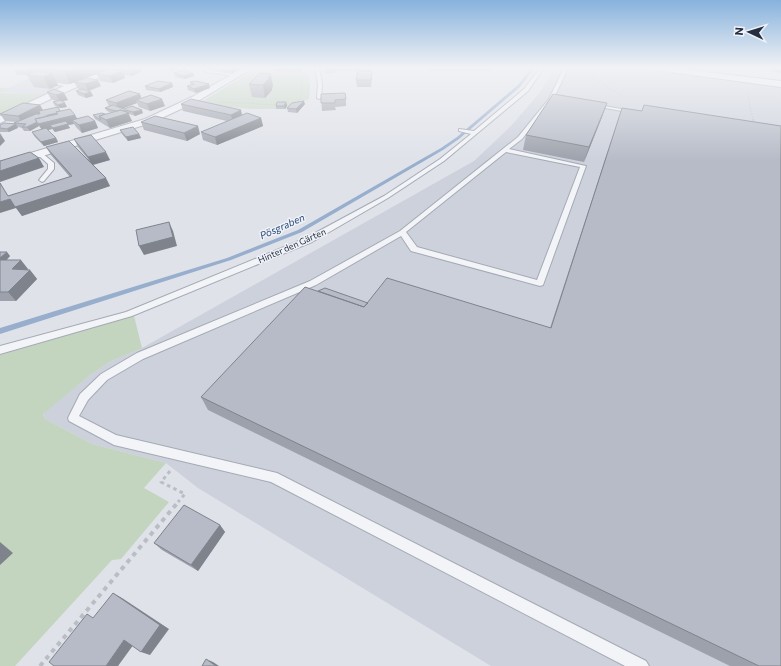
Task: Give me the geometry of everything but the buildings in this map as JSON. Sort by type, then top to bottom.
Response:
[{"type":"street","points":[[0,120],[44,99]]},
{"type":"street","points":[[0,166],[148,120],[195,99]]},
{"type":"street","points":[[0,154],[36,155]]},
{"type":"lane","name":"Hinter den Gärten","points":[[0,350],[129,314],[309,240],[386,197],[442,160],[472,132],[514,99]]},
{"type":"lane","points":[[552,99],[520,138],[402,232],[313,283],[140,356],[104,377],[84,398],[73,418],[114,440],[273,477],[641,666]]},
{"type":"lane","points":[[553,99],[559,100]]},
{"type":"lane","points":[[590,105],[637,112]]},
{"type":"lane","points":[[461,130],[472,132]]},
{"type":"lane","points":[[402,232],[414,249],[540,283],[584,166],[505,150]]},
{"type":"lane","points":[[36,155],[51,163],[51,169],[42,180]]},
{"type":"path","points":[[196,99],[247,104],[288,105],[299,99]]},
{"type":"path","points":[[749,99],[754,123]]},
{"type":"path","points":[[40,666],[185,494],[161,482],[183,455]]},
{"type":"shaded area","points":[[534,99],[781,99],[781,666],[491,666],[198,488],[166,463],[92,444],[45,419],[43,413],[90,375],[109,362],[142,348],[474,161],[512,125]]},
{"type":"green space","points":[[0,99],[35,99],[0,116]]},
{"type":"green space","points":[[206,99],[309,99],[285,109],[251,109],[198,104]]},
{"type":"green space","points":[[134,316],[142,348],[109,362],[90,375],[43,414],[45,419],[92,444],[166,463],[144,488],[169,502],[121,559],[112,560],[15,666],[0,666],[0,355]]},
{"type":"waterway","name":"Pösgraben","points":[[0,331],[229,259],[300,231],[442,149],[458,138],[504,99]]}]
